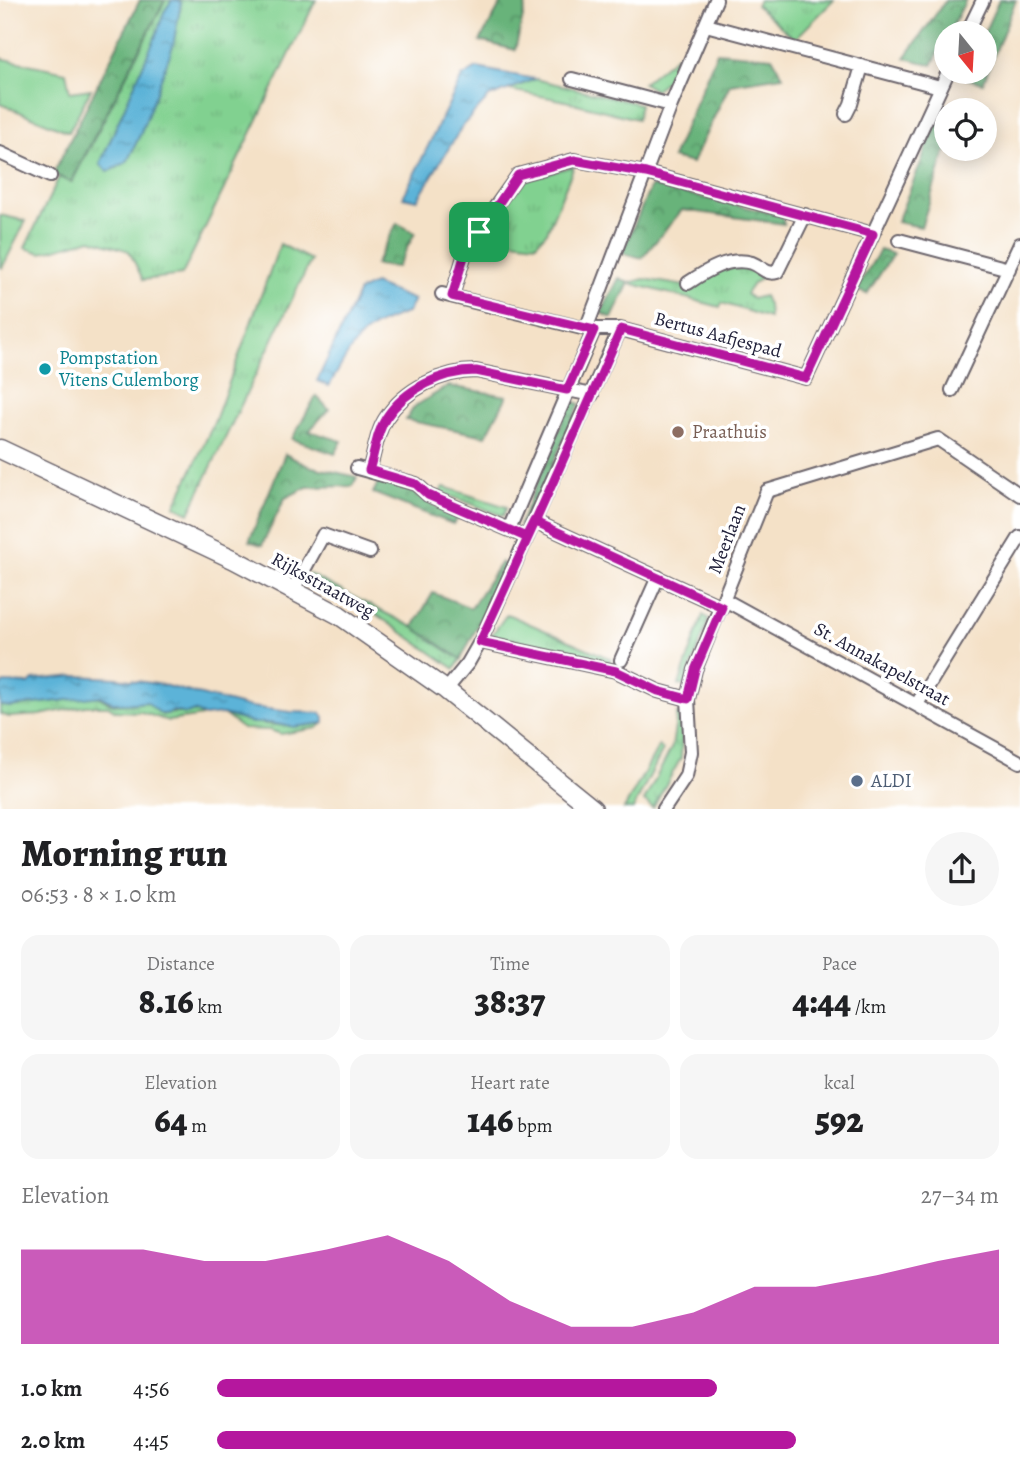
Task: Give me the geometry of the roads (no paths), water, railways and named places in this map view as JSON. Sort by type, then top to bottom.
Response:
[{"type":"street","points":[[509,529],[567,390],[671,105],[716,0]]},
{"type":"street","points":[[973,21],[983,0]]},
{"type":"street","points":[[706,24],[940,87]]},
{"type":"street","points":[[846,114],[862,66]]},
{"type":"street","points":[[572,79],[671,105]]},
{"type":"street","points":[[646,173],[873,234],[942,84]]},
{"type":"street","points":[[0,153],[50,176]]},
{"type":"street","name":"Bertus Aafjespad","points":[[646,173],[574,160],[518,175],[467,247],[447,295],[590,329],[621,329],[806,378],[873,234]]},
{"type":"street","points":[[688,283],[716,266],[742,261],[753,263],[769,274],[777,272],[806,215]]},
{"type":"street","points":[[899,240],[1009,269]]},
{"type":"street","points":[[952,390],[1020,244]]},
{"type":"street","points":[[446,690],[468,663],[480,642],[621,329]]},
{"type":"street","points":[[526,537],[428,495],[416,484],[363,469],[386,419],[416,388],[461,371],[476,371],[592,395]]},
{"type":"street","name":"Meerlaan","points":[[664,809],[685,776],[691,752],[688,699],[695,670],[767,491],[939,439],[1020,495]]},
{"type":"street","name":"Rijksstraatweg","points":[[0,449],[293,590],[350,622],[446,690],[593,809]]},
{"type":"street","name":"St. Annakapelstraat","points":[[534,521],[658,578],[723,604],[1020,762]]},
{"type":"street","points":[[293,590],[323,535],[370,552]]},
{"type":"street","points":[[917,705],[1020,537]]},
{"type":"street","points":[[621,660],[658,578]]},
{"type":"street","points":[[480,642],[616,671],[658,691],[688,699]]},
{"type":"water","points":[[172,0],[181,3],[173,46],[141,133],[127,162],[108,172],[100,164],[164,12]]},
{"type":"water","points":[[477,68],[535,79],[489,97],[463,125],[417,200],[403,197],[462,77]]},
{"type":"water","points":[[374,284],[414,300],[407,313],[377,325],[359,339],[329,386],[317,381],[359,291]]},
{"type":"water","points":[[76,676],[117,678],[163,685],[243,706],[321,713],[324,723],[294,727],[252,723],[223,714],[204,716],[194,711],[187,714],[173,711],[162,714],[147,702],[117,703],[101,696],[9,707],[0,705],[0,687],[4,683],[29,684],[33,680]]},
{"type":"place","name":"Pompstation Vitens Culemborg","points":[[45,369]]},
{"type":"place","name":"Praathuis","points":[[678,432]]},
{"type":"place","name":"ALDI","points":[[857,781]]}]
